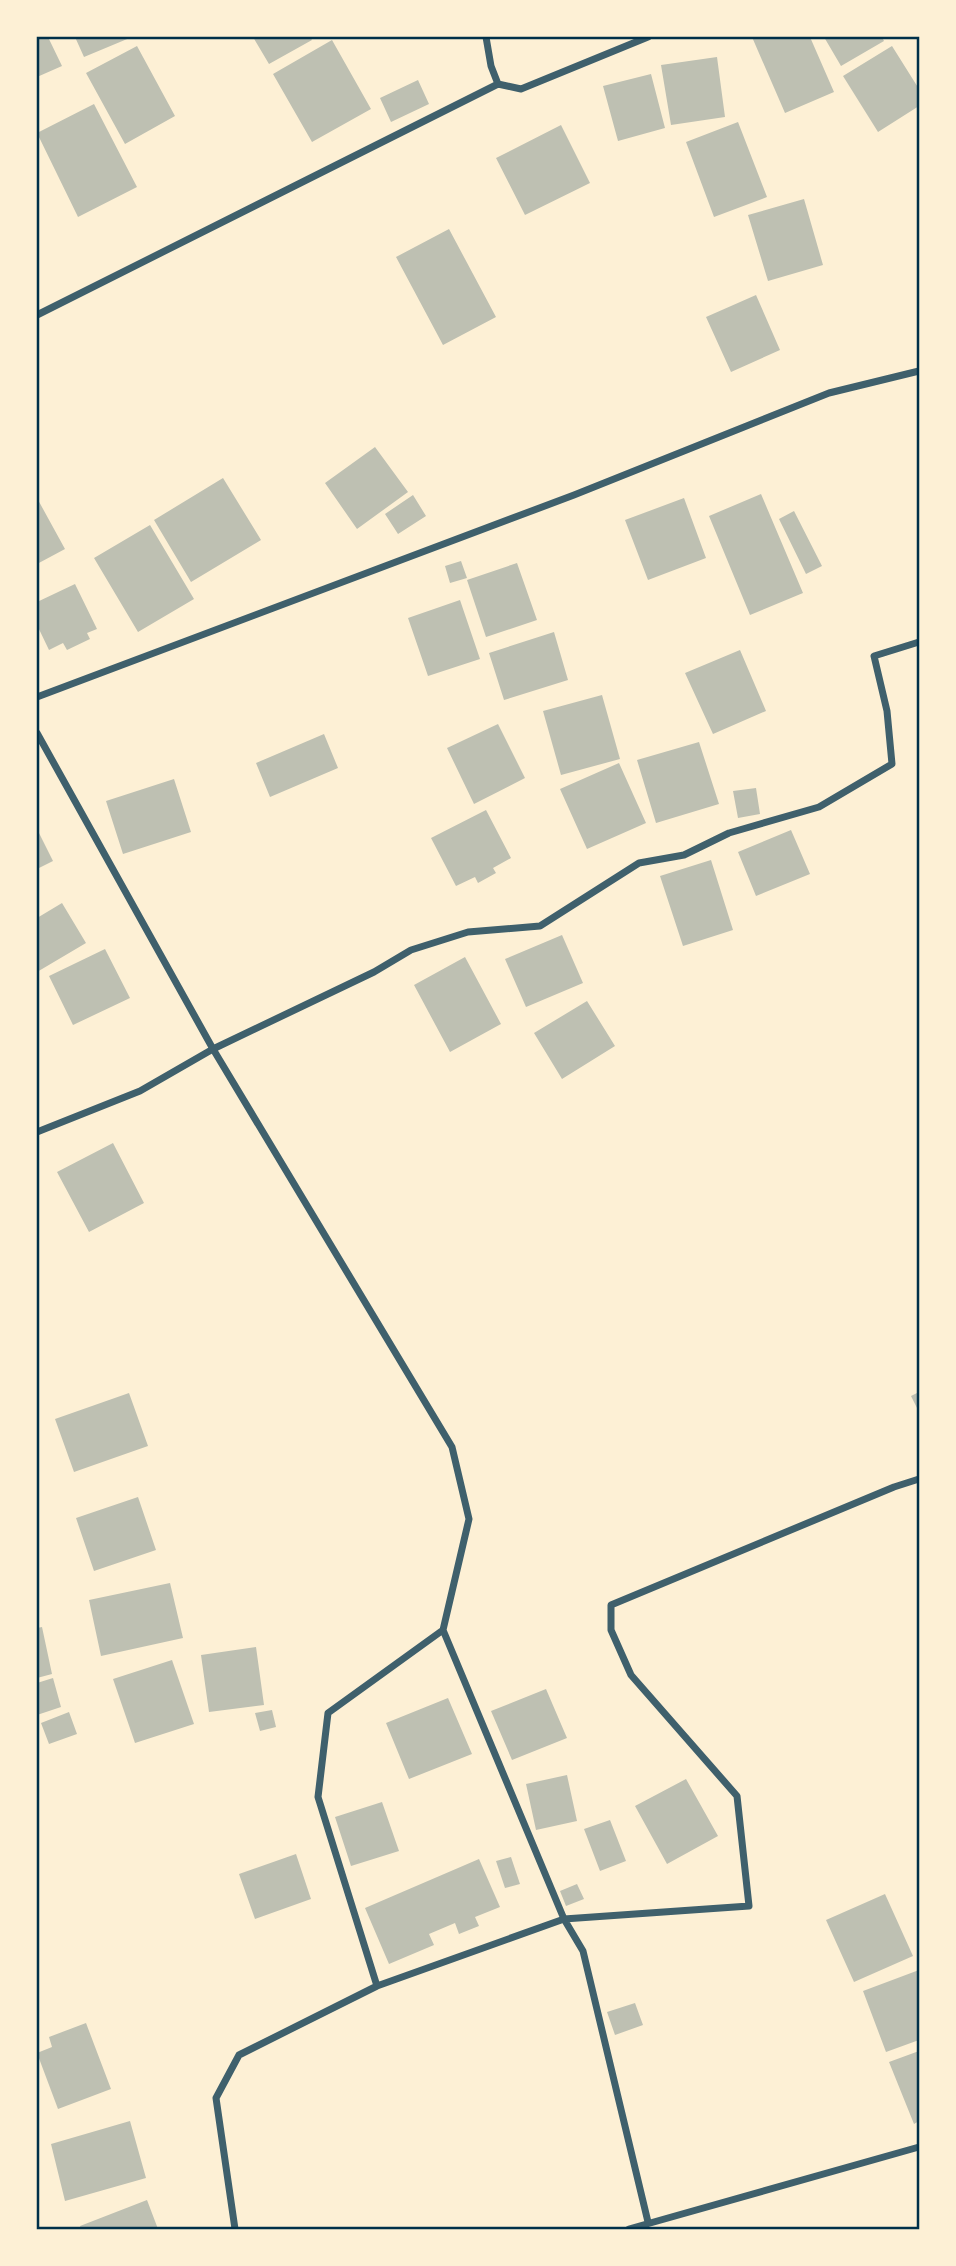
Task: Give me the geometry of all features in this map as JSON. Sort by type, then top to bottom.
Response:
[{"type":"street","points":[[486,37],[491,66],[498,84]]},
{"type":"street","points":[[37,315],[498,84],[521,89],[648,37]]},
{"type":"street","points":[[37,698],[574,495],[829,393],[919,371]]},
{"type":"street","points":[[37,1132],[140,1091],[213,1049],[374,972],[411,950],[468,932],[540,926],[639,863],[684,855],[729,833],[819,807],[892,764],[887,711],[874,656],[919,642]]},
{"type":"street","points":[[37,733],[213,1049],[452,1447],[469,1519],[443,1630],[564,1919],[583,1951],[648,2222]]},
{"type":"street","points":[[235,2229],[216,2098],[239,2055],[377,1986],[564,1919],[749,1906],[737,1796],[631,1675],[611,1630],[611,1605],[919,1479]]},
{"type":"street","points":[[377,1986],[318,1797],[328,1713],[443,1630]]},
{"type":"street","points":[[629,2229],[919,2147]]},
{"type":"building","points":[[37,37],[48,37],[62,66],[37,77]]},
{"type":"building","points":[[75,37],[132,37],[84,57]]},
{"type":"building","points":[[253,37],[310,37],[312,40],[269,64]]},
{"type":"building","points":[[752,37],[810,37],[834,92],[785,113]]},
{"type":"building","points":[[824,37],[882,37],[884,41],[841,66]]},
{"type":"building","points":[[332,40],[371,109],[312,142],[273,74]]},
{"type":"building","points":[[137,46],[175,116],[125,144],[86,73]]},
{"type":"building","points":[[892,46],[919,89],[919,106],[878,132],[843,76]]},
{"type":"building","points":[[717,57],[725,117],[671,125],[661,65]]},
{"type":"building","points":[[651,74],[665,128],[618,141],[603,86]]},
{"type":"building","points":[[418,80],[429,104],[391,122],[380,98]]},
{"type":"building","points":[[94,104],[137,187],[78,217],[37,133]]},
{"type":"building","points":[[738,122],[767,197],[714,217],[686,142]]},
{"type":"building","points":[[561,125],[590,183],[525,215],[496,158]]},
{"type":"building","points":[[804,199],[823,265],[768,281],[748,215]]},
{"type":"building","points":[[449,229],[496,317],[443,345],[396,257]]},
{"type":"building","points":[[756,295],[780,350],[731,372],[706,317]]},
{"type":"building","points":[[375,447],[408,492],[357,529],[325,483]]},
{"type":"building","points":[[223,478],[261,540],[191,582],[154,520]]},
{"type":"building","points":[[761,494],[803,593],[750,615],[709,516]]},
{"type":"building","points":[[413,495],[426,516],[398,534],[385,514]]},
{"type":"building","points":[[37,498],[65,549],[37,564]]},
{"type":"building","points":[[684,498],[706,558],[648,580],[625,520]]},
{"type":"building","points":[[794,511],[822,566],[806,574],[779,519]]},
{"type":"building","points":[[150,525],[194,599],[138,632],[94,558]]},
{"type":"building","points":[[461,561],[467,578],[450,583],[445,566]]},
{"type":"building","points":[[517,563],[537,620],[486,637],[467,580]]},
{"type":"building","points":[[75,584],[97,629],[87,633],[90,639],[67,650],[63,643],[49,650],[37,625],[37,602]]},
{"type":"building","points":[[460,600],[480,659],[428,676],[408,618]]},
{"type":"building","points":[[554,632],[568,680],[504,700],[489,653]]},
{"type":"building","points":[[740,650],[766,711],[713,734],[685,673]]},
{"type":"building","points":[[602,695],[620,759],[561,775],[543,711]]},
{"type":"building","points":[[498,724],[525,778],[474,804],[447,748]]},
{"type":"building","points":[[324,734],[338,768],[270,797],[256,763]]},
{"type":"building","points":[[699,742],[719,804],[656,823],[637,760]]},
{"type":"building","points":[[619,763],[646,823],[587,849],[560,789]]},
{"type":"building","points":[[174,779],[191,832],[123,854],[106,801]]},
{"type":"building","points":[[756,788],[760,814],[738,818],[733,791]]},
{"type":"building","points":[[486,810],[511,858],[493,868],[496,873],[478,883],[475,877],[456,886],[431,838]]},
{"type":"building","points":[[37,829],[53,861],[37,869]]},
{"type":"building","points":[[791,830],[810,874],[756,896],[738,852]]},
{"type":"building","points":[[711,860],[733,930],[683,946],[660,876]]},
{"type":"building","points":[[62,903],[86,943],[37,972],[37,918]]},
{"type":"building","points":[[562,935],[583,983],[526,1007],[505,959]]},
{"type":"building","points":[[105,949],[130,998],[73,1025],[49,976]]},
{"type":"building","points":[[465,957],[501,1024],[450,1052],[414,985]]},
{"type":"building","points":[[587,1001],[615,1046],[562,1079],[534,1033]]},
{"type":"building","points":[[113,1143],[144,1203],[89,1232],[57,1172]]},
{"type":"building","points":[[919,1392],[919,1412],[911,1396]]},
{"type":"building","points":[[129,1393],[148,1446],[74,1472],[55,1419]]},
{"type":"building","points":[[138,1497],[156,1550],[94,1571],[76,1518]]},
{"type":"building","points":[[170,1583],[183,1638],[101,1656],[89,1600]]},
{"type":"building","points":[[42,1627],[52,1674],[37,1678],[37,1628]]},
{"type":"building","points":[[256,1647],[264,1705],[209,1712],[201,1655]]},
{"type":"building","points":[[172,1660],[194,1724],[135,1743],[113,1679]]},
{"type":"building","points":[[53,1678],[61,1707],[37,1715],[37,1683]]},
{"type":"building","points":[[546,1689],[567,1738],[512,1760],[491,1711]]},
{"type":"building","points":[[448,1698],[472,1754],[409,1779],[386,1723]]},
{"type":"building","points":[[272,1710],[276,1727],[260,1731],[255,1713]]},
{"type":"building","points":[[69,1712],[77,1734],[49,1744],[41,1723]]},
{"type":"building","points":[[567,1775],[577,1821],[536,1830],[526,1784]]},
{"type":"building","points":[[686,1779],[718,1836],[667,1864],[635,1806]]},
{"type":"building","points":[[382,1802],[399,1851],[351,1866],[335,1817]]},
{"type":"building","points":[[610,1820],[626,1861],[600,1871],[584,1829]]},
{"type":"building","points":[[296,1854],[311,1899],[255,1919],[239,1874]]},
{"type":"building","points":[[511,1857],[520,1884],[505,1888],[496,1861]]},
{"type":"building","points":[[479,1859],[500,1907],[475,1917],[479,1926],[459,1934],[455,1923],[429,1934],[434,1945],[389,1964],[365,1908]]},
{"type":"building","points":[[577,1884],[584,1899],[566,1906],[560,1891]]},
{"type":"building","points":[[885,1894],[913,1956],[854,1982],[826,1920]]},
{"type":"building","points":[[919,1970],[919,2040],[886,2052],[863,1991]]},
{"type":"building","points":[[635,2003],[643,2025],[615,2035],[607,2012]]},
{"type":"building","points":[[86,2023],[111,2089],[58,2109],[37,2053],[52,2047],[49,2037]]},
{"type":"building","points":[[919,2051],[919,2121],[914,2124],[889,2062]]},
{"type":"building","points":[[130,2121],[146,2178],[65,2201],[51,2144]]},
{"type":"building","points":[[147,2200],[158,2229],[81,2229],[80,2226]]}]
